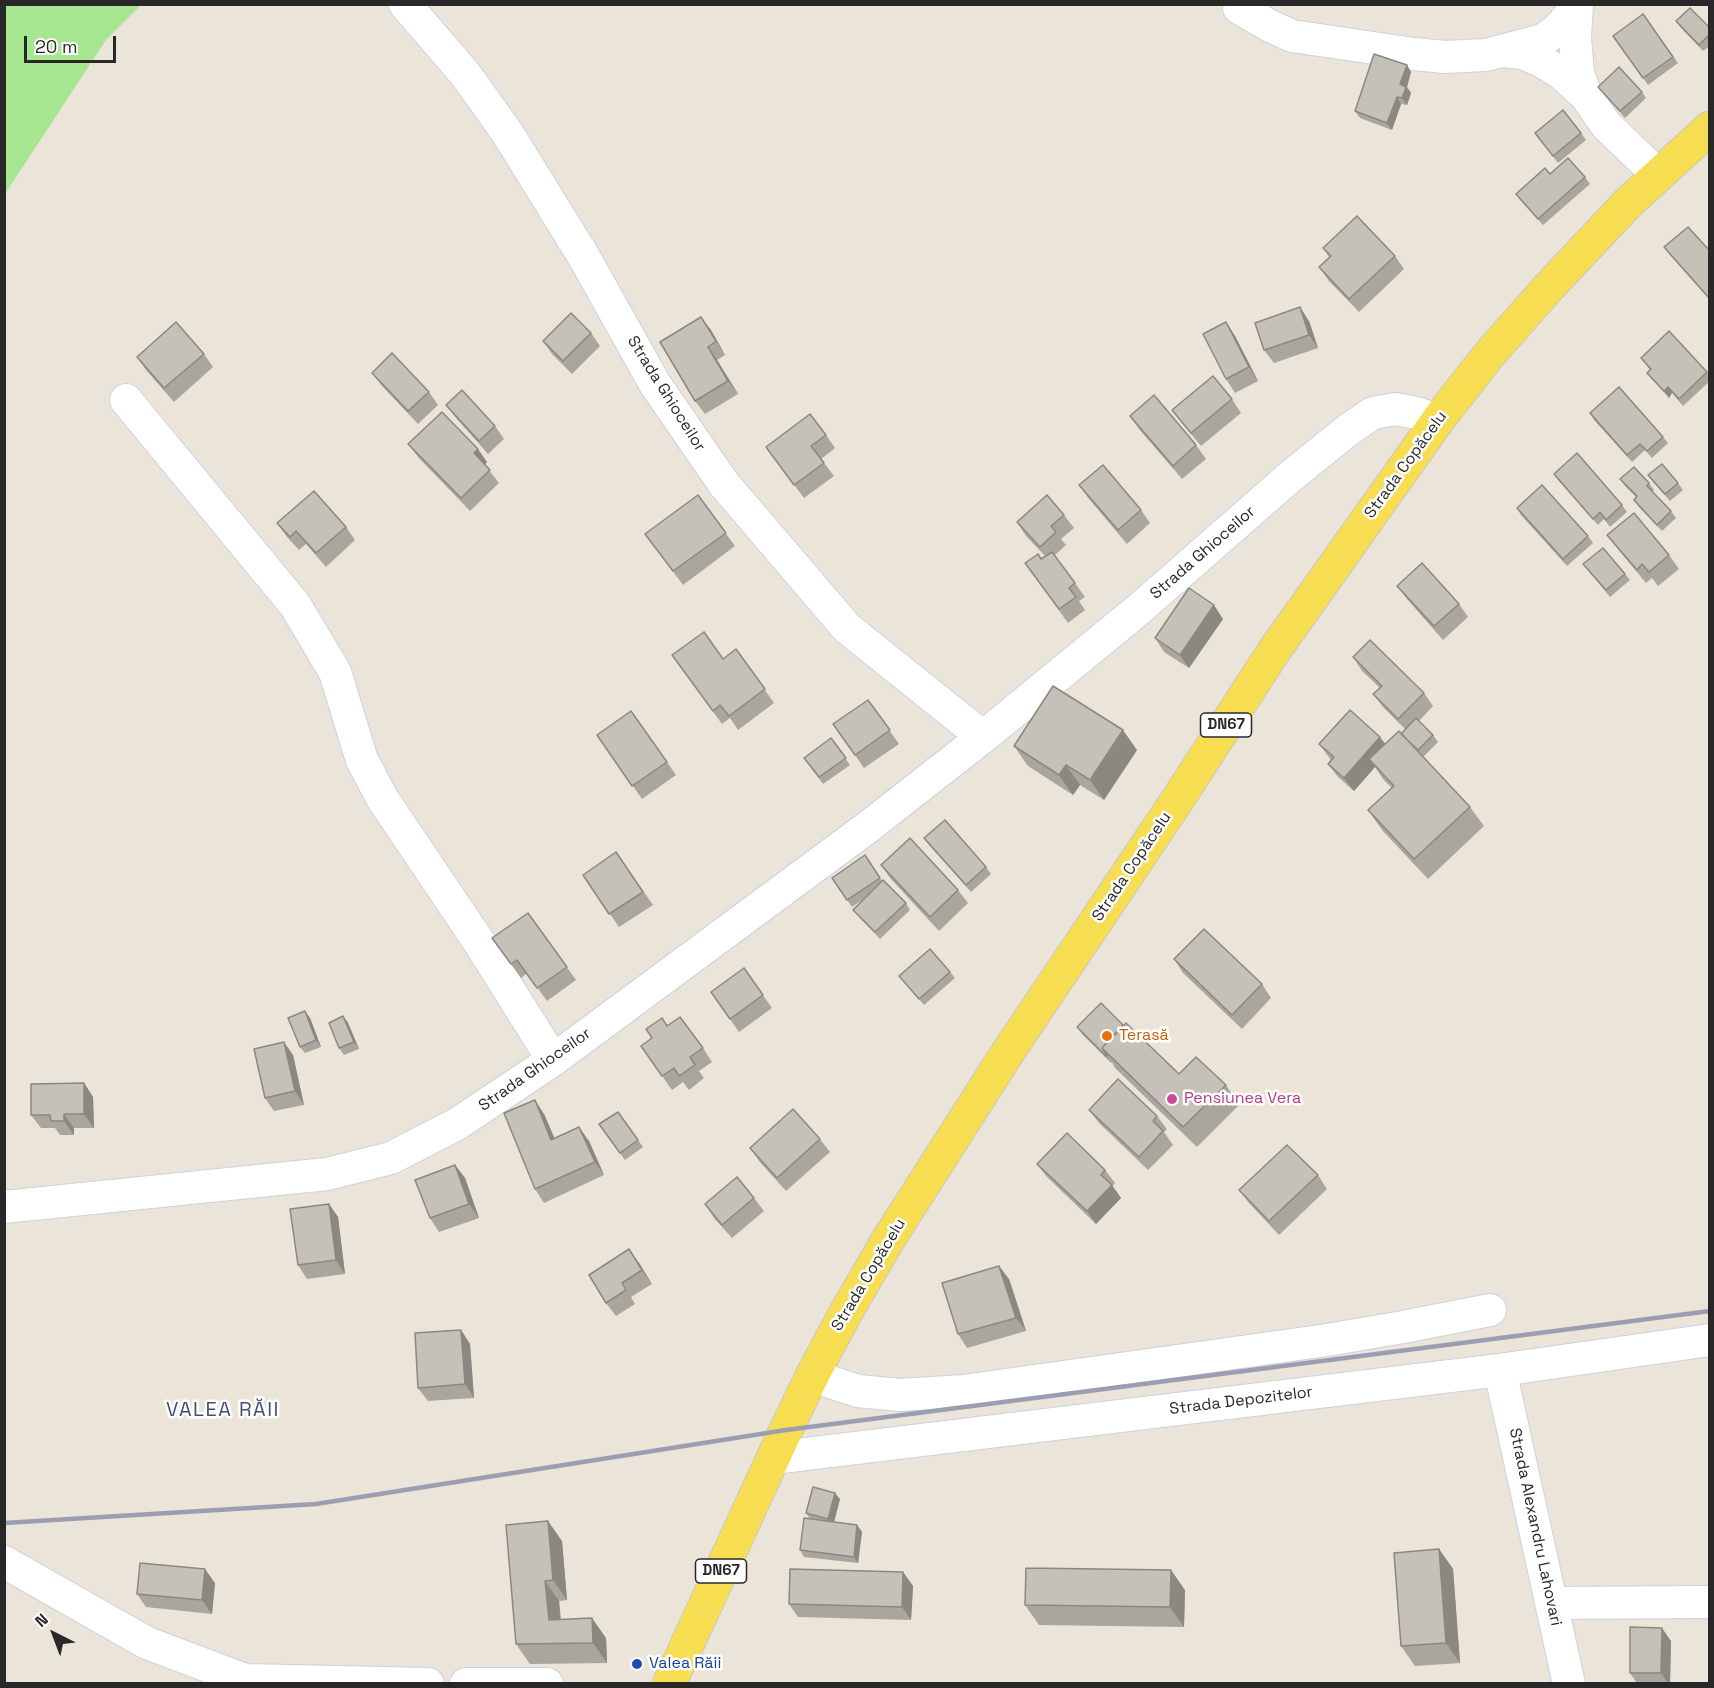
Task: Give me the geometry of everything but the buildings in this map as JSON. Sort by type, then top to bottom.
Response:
[{"type":"main road","name":"Strada Copăcelu","points":[[669,1683],[812,1376],[888,1240],[1008,1052],[1176,802],[1274,651],[1438,420],[1488,356],[1627,204],[1710,128]]},
{"type":"street","name":"Strada Ghioceilor","points":[[405,4],[466,75],[508,134],[584,257],[655,384],[724,484],[847,628],[983,737]]},
{"type":"street","points":[[1239,8],[1292,36],[1445,57],[1486,55],[1543,40],[1557,30],[1577,6]]},
{"type":"street","points":[[1577,6],[1575,38],[1578,73],[1586,96]]},
{"type":"street","points":[[1504,51],[1522,53],[1561,73],[1586,96],[1606,125],[1658,175]]},
{"type":"street","points":[[126,400],[295,605],[335,672],[362,760],[382,798],[479,942],[553,1060]]},
{"type":"street","name":"Strada Ghioceilor","points":[[4,1207],[327,1174],[392,1158],[457,1124],[553,1060],[868,827],[983,737],[1138,610],[1291,476],[1348,430],[1373,413],[1395,409],[1438,420]]},
{"type":"street","points":[[812,1376],[858,1391],[900,1395],[963,1390],[1328,1340],[1490,1310]]},
{"type":"street","name":"Strada Depozitelor","points":[[773,1458],[1500,1370],[1710,1340]]},
{"type":"street","name":"Strada Alexandru Lahovari","points":[[1500,1370],[1569,1683]]},
{"type":"street","points":[[4,1562],[147,1643],[243,1682],[428,1683]]},
{"type":"street","points":[[1552,1603],[1710,1602]]},
{"type":"street","points":[[466,1683],[547,1683]]},
{"type":"green space","points":[[5,4],[141,5],[106,40],[5,194]]},
{"type":"railway","points":[[4,1523],[316,1504],[786,1430],[1710,1311]]},
{"type":"place","name":"Terasă","points":[[1107,1036]]},
{"type":"place","name":"Pensiunea Vera","points":[[1172,1099]]},
{"type":"place","name":"Valea Răii","points":[[637,1664]]},
{"type":"district","name":"VALEA RĂII","points":[[223,1411]]}]
